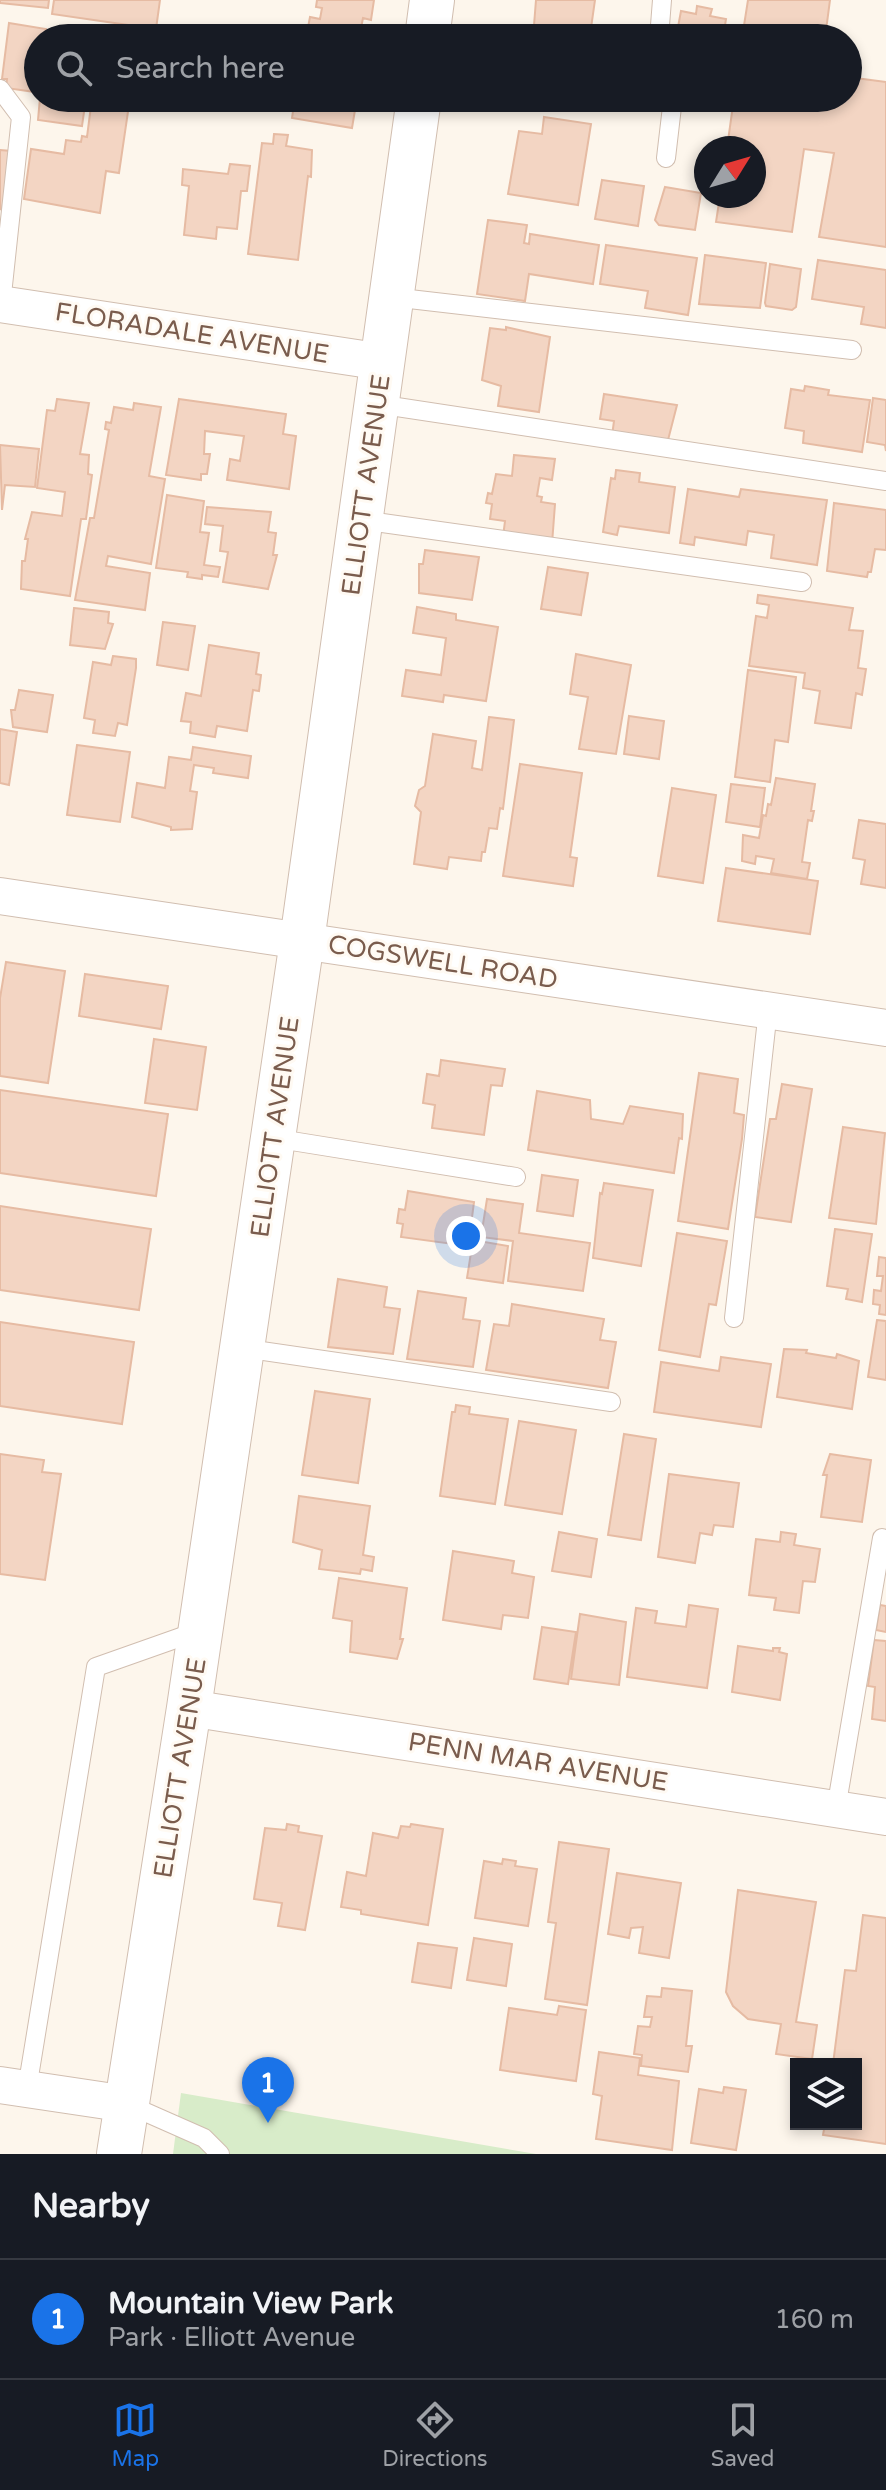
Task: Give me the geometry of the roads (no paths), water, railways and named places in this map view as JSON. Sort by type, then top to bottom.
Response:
[{"type":"street","points":[[429,24],[432,0]]},
{"type":"street","name":"ELLIOTT AVENUE","points":[[119,2154],[201,1630],[302,941],[417,112]]},
{"type":"street","name":"FLORADALE AVENUE","points":[[1,304],[380,383]]},
{"type":"street","name":"COGSWELL ROAD","points":[[0,896],[886,1028]]},
{"type":"street","name":"PENN MAR AVENUE","points":[[189,1708],[886,1817]]},
{"type":"street","points":[[13,2087],[127,2104]]},
{"type":"lane","points":[[660,24],[662,0]]},
{"type":"lane","points":[[0,89],[21,117],[1,304]]},
{"type":"lane","points":[[666,158],[671,112]]},
{"type":"lane","points":[[392,297],[852,350]]},
{"type":"lane","points":[[380,383],[886,481]]},
{"type":"lane","points":[[361,520],[802,582]]},
{"type":"lane","points":[[734,1318],[768,1010]]},
{"type":"lane","points":[[273,1138],[516,1177]]},
{"type":"lane","points":[[242,1348],[611,1402]]},
{"type":"lane","points":[[836,1809],[882,1538]]},
{"type":"lane","points":[[13,2087],[96,1667],[201,1630]]},
{"type":"lane","points":[[127,2104],[204,2138],[220,2154]]},
{"type":"place","name":"Mountain View Park","points":[[268,2123]]}]
